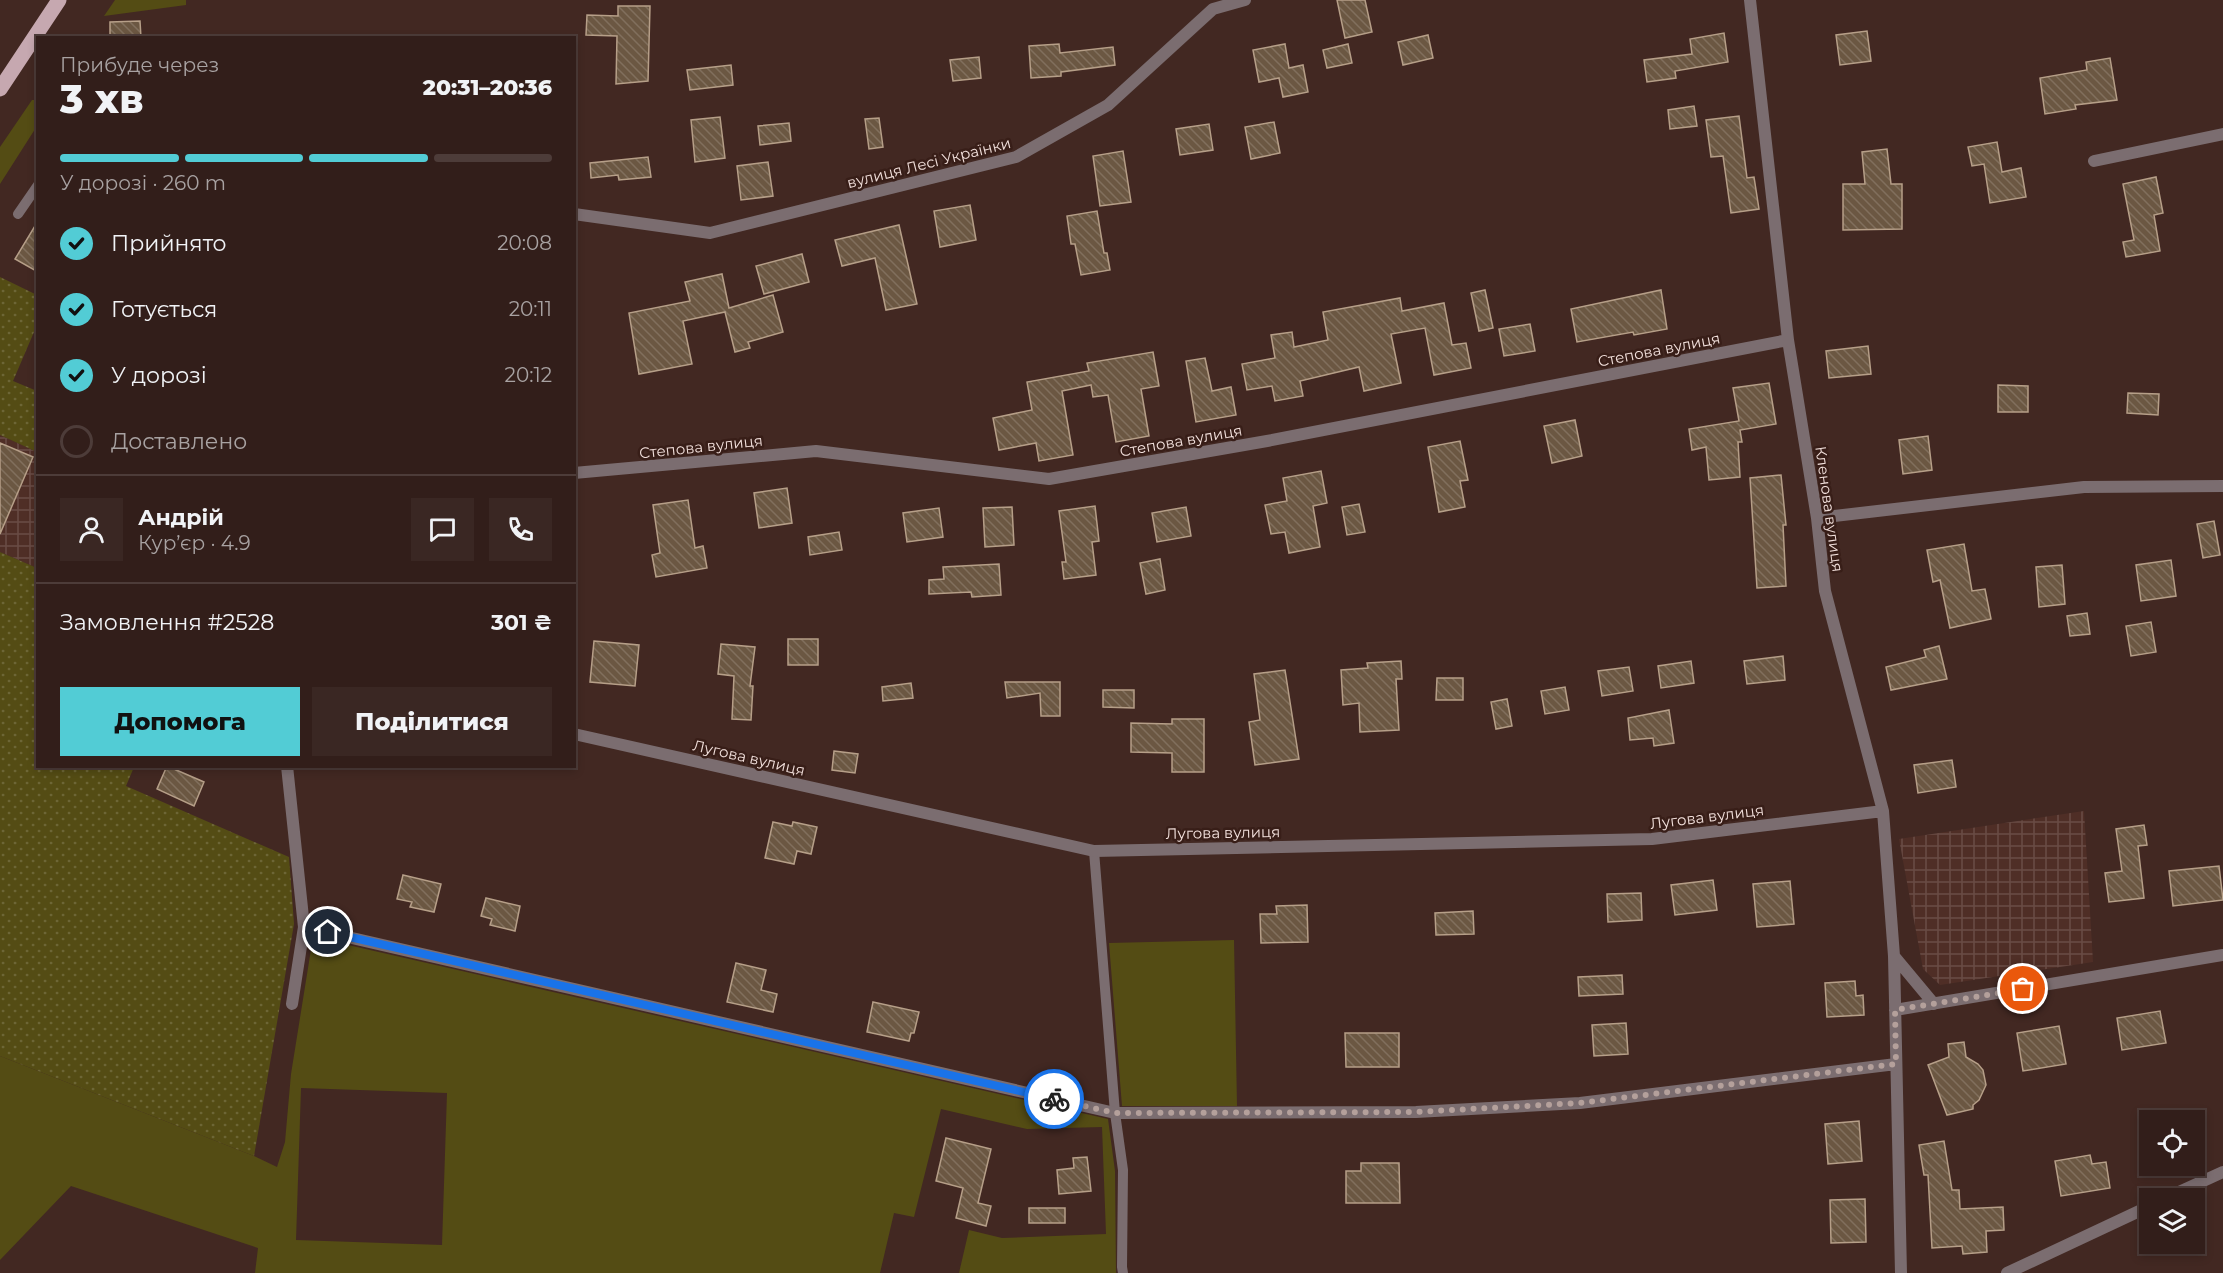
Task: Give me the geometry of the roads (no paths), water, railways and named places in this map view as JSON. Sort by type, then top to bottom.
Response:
[{"type":"main road","points":[[39,36],[59,0]]},
{"type":"main road","points":[[0,89],[35,43]]},
{"type":"street","name":"вулиця Лесі Українки","points":[[576,214],[710,233],[1016,157],[1108,105],[1213,9],[1245,0]]},
{"type":"street","name":"Кленова вулиця","points":[[1750,0],[1788,340],[1817,518],[1825,591],[1883,811],[1894,956],[1900,1273]]},
{"type":"street","points":[[2094,161],[2223,134]]},
{"type":"street","name":"Степова вулиця","points":[[576,474],[816,451],[1049,479],[1267,441],[1788,340]]},
{"type":"street","points":[[1817,518],[2084,487],[2223,486]]},
{"type":"street","name":"Лугова вулиця","points":[[576,734],[1094,851],[1652,839],[1883,811]]},
{"type":"street","points":[[287,768],[304,927],[292,1004]]},
{"type":"street","points":[[304,927],[1115,1113],[1416,1112],[1580,1103],[1896,1064]]},
{"type":"street","points":[[1895,1010],[2223,955]]},
{"type":"street","points":[[1894,956],[1934,1004]]},
{"type":"street","points":[[2188,1188],[2223,1172]]},
{"type":"street","points":[[2007,1273],[2139,1211]]},
{"type":"lane","points":[[18,214],[36,188]]},
{"type":"lane","points":[[1094,851],[1115,1113],[1123,1170],[1122,1267],[1124,1273]]}]
